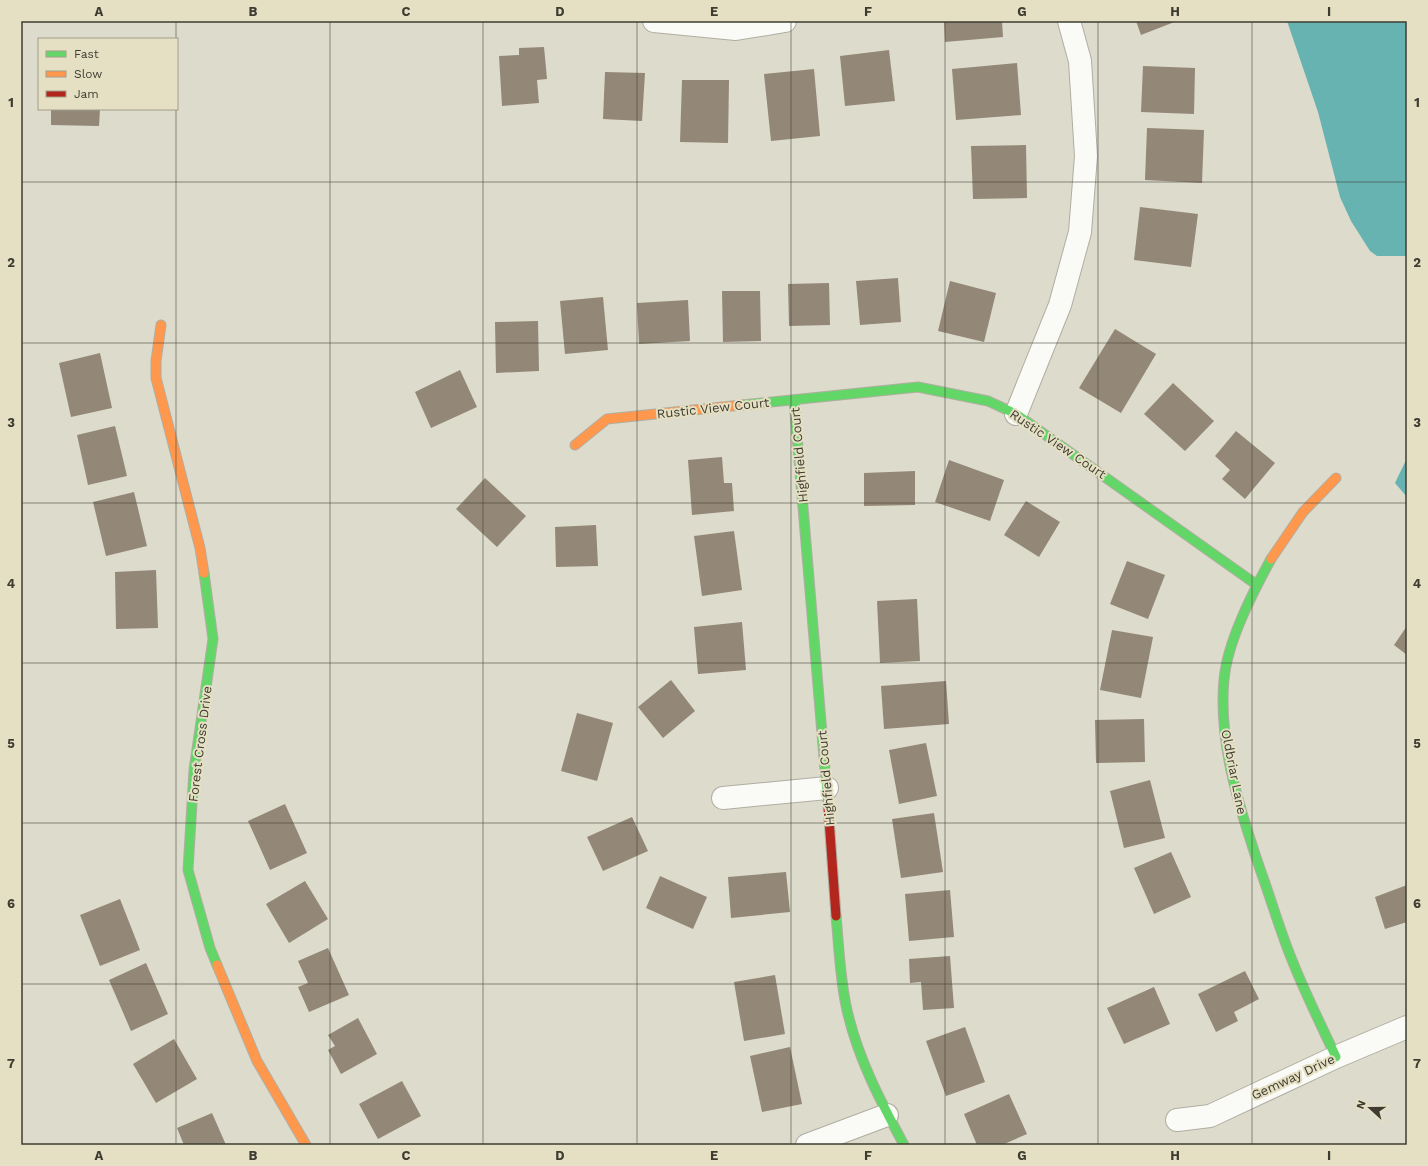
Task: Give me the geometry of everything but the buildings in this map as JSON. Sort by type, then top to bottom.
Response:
[{"type":"street","points":[[654,21],[736,29],[785,21]]},
{"type":"street","points":[[1016,414],[1060,305],[1080,232],[1086,156],[1080,61],[1069,21]]},
{"type":"street","name":"Forest Cross Drive","points":[[161,325],[156,361],[156,378],[200,548],[213,639],[194,770],[188,870],[210,948],[257,1061],[306,1145]]},
{"type":"street","name":"Rustic View Court","points":[[575,445],[607,419],[918,387],[988,401],[1016,414],[1257,585]]},
{"type":"street","name":"Highfield Court","points":[[794,400],[840,961],[847,1010],[859,1052],[876,1092],[904,1145]]},
{"type":"street","name":"Oldbriar Lane","points":[[1336,478],[1304,512],[1274,553],[1257,585],[1232,643],[1224,678],[1223,700],[1226,741],[1237,794],[1246,827],[1292,960],[1336,1056]]},
{"type":"street","points":[[723,798],[827,788]]},
{"type":"street","name":"Gemway Drive","points":[[1177,1120],[1210,1116],[1336,1056],[1407,1027]]},
{"type":"street","points":[[807,1145],[888,1115]]},
{"type":"water","points":[[1287,21],[1407,21],[1406,256],[1377,256],[1370,251],[1351,221],[1340,197],[1318,112]]},
{"type":"water","points":[[1407,458],[1407,497],[1395,483]]},
{"type":"traffic: fast","points":[[742,405],[918,387],[988,401],[1016,414],[1257,585]]},
{"type":"traffic: fast","points":[[794,400],[828,805]]},
{"type":"traffic: fast","points":[[1271,559],[1256,586],[1235,634],[1226,665],[1223,704],[1227,752],[1238,800],[1283,938],[1336,1057]]},
{"type":"traffic: fast","points":[[204,573],[213,639],[194,770],[188,870],[210,948],[217,965]]},
{"type":"traffic: fast","points":[[836,916],[843,987],[847,1010],[857,1046],[871,1080],[904,1145]]},
{"type":"traffic: slow","points":[[161,325],[156,361],[156,378],[200,548],[204,573]]},
{"type":"traffic: slow","points":[[575,445],[607,419],[742,405]]},
{"type":"traffic: slow","points":[[1271,559],[1303,512],[1336,478]]},
{"type":"traffic: slow","points":[[217,965],[257,1061],[306,1145]]},
{"type":"traffic: jam","points":[[828,805],[836,916]]}]
